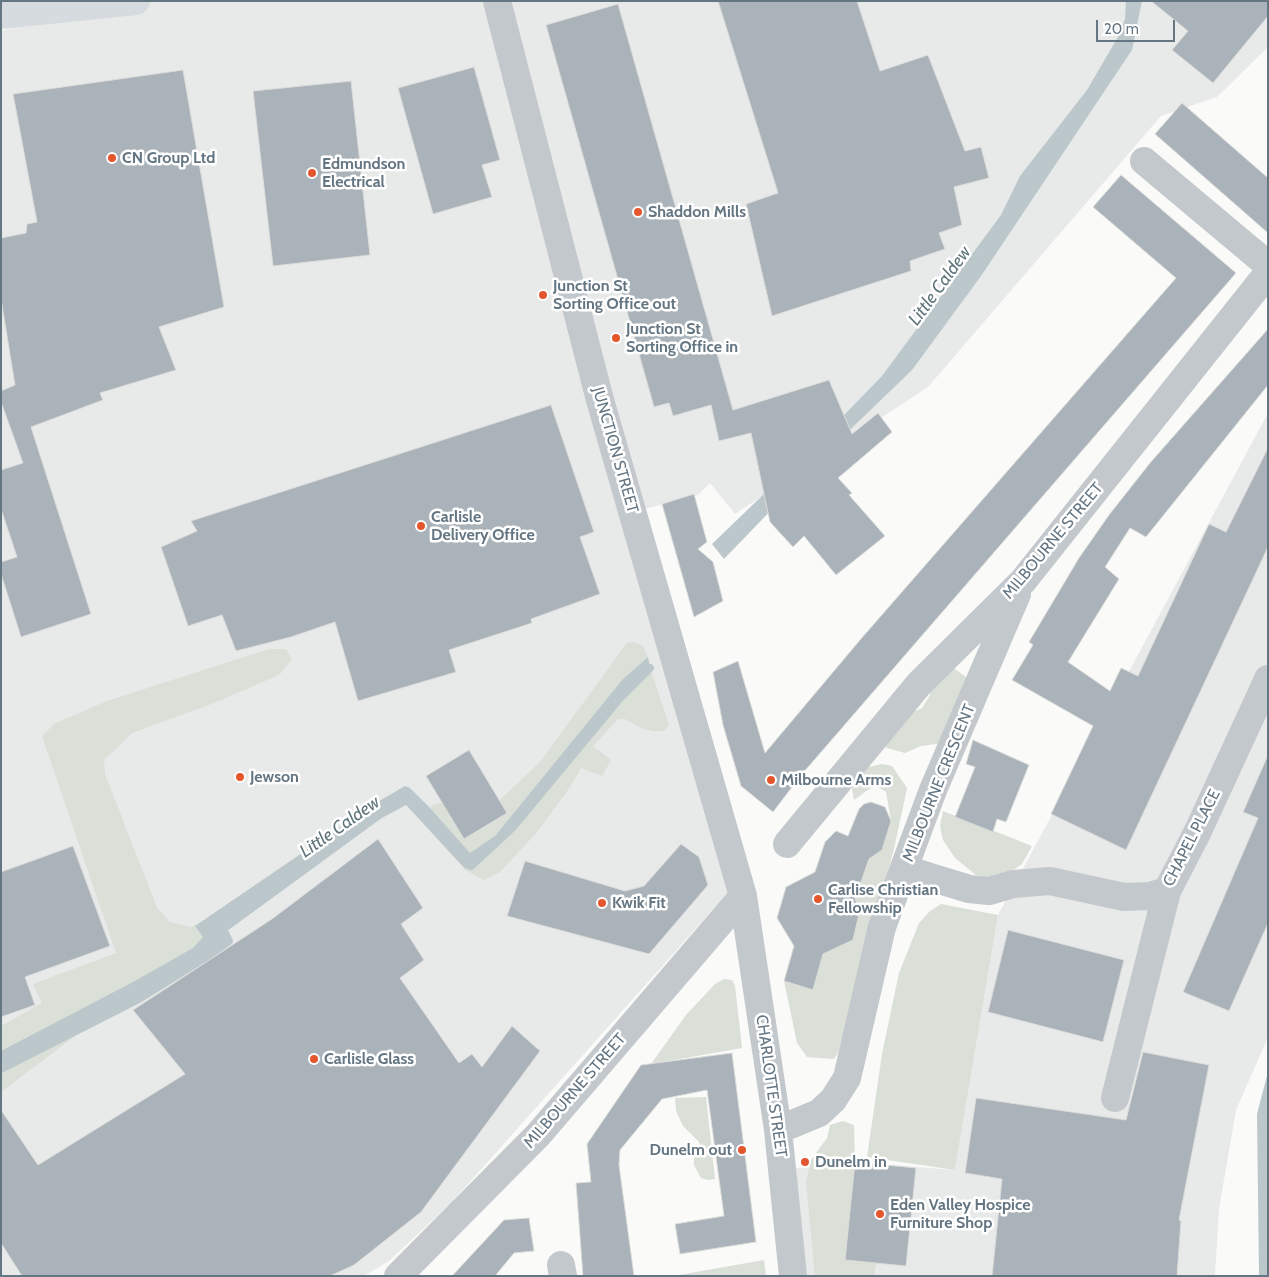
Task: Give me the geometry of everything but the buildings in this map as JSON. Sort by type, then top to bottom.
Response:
[{"type":"main road","points":[[1,15],[136,1]]},
{"type":"street","name":"JUNCTION STREET","points":[[497,1],[600,400],[743,896]]},
{"type":"street","points":[[1144,161],[1268,264]]},
{"type":"street","name":"MILBOURNE STREET","points":[[787,844],[919,684],[1023,581],[1268,273]]},
{"type":"street","name":"MILBOURNE CRESCENT","points":[[778,1130],[820,1113],[833,1100],[847,1078],[882,927],[933,790],[1023,581]]},
{"type":"street","name":"CHAPEL PLACE","points":[[904,869],[979,890],[988,890],[1013,884],[1050,881],[1124,897],[1150,896],[1167,891],[1198,831],[1268,679]]},
{"type":"street","points":[[1115,1098],[1167,891]]},
{"type":"street","name":"CHARLOTTE STREET","points":[[743,896],[778,1130],[793,1276]]},
{"type":"street","name":"MILBOURNE STREET","points":[[398,1276],[538,1136],[743,896]]},
{"type":"shaded area","points":[[113,1],[1268,1],[1268,47],[1217,97],[1161,116],[928,387],[735,514],[710,483],[698,495],[633,512],[730,890],[452,1202],[389,1261],[364,1276],[1,1276],[1,31]]},
{"type":"shaded area","points":[[1126,1],[1142,1],[1132,50],[981,276],[912,370],[831,448],[724,559],[712,544],[818,442],[882,376],[1001,215],[1020,176],[1087,90],[1118,37],[1125,19]]},
{"type":"shaded area","points":[[1268,413],[1268,1037],[1236,1110],[1219,1209],[1215,1276],[802,1276],[796,1168],[866,1163],[955,1170],[998,915]]},
{"type":"shaded area","points":[[634,642],[643,646],[648,657],[623,679],[495,836],[469,854],[430,808],[434,804],[442,803],[464,839],[507,813],[500,800],[540,762],[627,643]]},
{"type":"shaded area","points":[[269,649],[286,649],[292,659],[279,675],[214,703],[132,733],[104,760],[105,774],[157,908],[170,922],[190,927],[207,921],[202,941],[179,964],[75,1036],[1,1092],[1,1026],[42,1003],[33,984],[116,953],[42,736],[54,724],[107,701]]},
{"type":"shaded area","points":[[648,657],[650,668],[620,698],[513,827],[471,866],[466,864],[407,800],[379,815],[223,929],[229,941],[211,954],[137,1000],[1,1069],[1,1051],[135,981],[193,948],[203,937],[195,926],[374,804],[405,786],[410,788],[430,808],[470,853],[495,836],[623,679]]},
{"type":"shaded area","points":[[952,667],[966,677],[967,685],[944,743],[921,746],[905,753],[887,748],[881,741],[891,722],[922,708],[930,695],[929,686]]},
{"type":"shaded area","points":[[650,668],[669,725],[664,731],[641,728],[625,719],[618,719],[593,746],[611,760],[602,776],[581,768],[570,787],[538,831],[499,873],[484,880],[465,870],[456,853],[466,864],[513,827],[620,698]]},
{"type":"shaded area","points":[[882,764],[892,766],[907,788],[894,849],[838,1053],[834,1059],[807,1057],[797,1043],[784,981],[813,990],[823,954],[853,940],[860,910],[847,884],[859,887],[869,859],[882,850],[891,821],[886,792],[875,785],[854,800],[852,789],[855,776],[868,767]]},
{"type":"shaded area","points":[[943,811],[1032,846],[1022,864],[1015,869],[987,877],[976,875],[955,858],[943,840],[940,826]]},
{"type":"shaded area","points":[[941,904],[998,915],[955,1170],[867,1157],[882,1054],[899,973],[919,923],[930,911]]},
{"type":"shaded area","points":[[724,979],[732,980],[735,986],[742,1048],[651,1064],[686,1015],[715,984]]},
{"type":"shaded area","points":[[1268,1072],[1268,1276],[1259,1276],[1257,1114]]},
{"type":"shaded area","points":[[706,1097],[715,1179],[708,1180],[701,1178],[694,1165],[694,1158],[700,1148],[699,1142],[683,1126],[676,1111],[675,1098]]},
{"type":"shaded area","points":[[843,1121],[854,1125],[855,1162],[845,1260],[876,1263],[874,1276],[815,1276],[806,1182],[811,1160],[827,1138],[830,1125]]},
{"type":"shaded area","points":[[764,1260],[766,1276],[679,1276],[679,1275]]},
{"type":"waterway","name":"Little Caldew","points":[[1,1069],[137,1000],[211,954],[229,941],[223,929],[379,815],[407,800],[466,864],[471,866],[513,827],[620,698],[650,668]]},
{"type":"place","name":"CN Group Ltd","points":[[112,158]]},
{"type":"place","name":"Edmundson Electrical","points":[[312,173]]},
{"type":"place","name":"Shaddon Mills","points":[[638,212]]},
{"type":"place","name":"Junction St Sorting Office out","points":[[543,295]]},
{"type":"place","name":"Junction St Sorting Office in","points":[[616,338]]},
{"type":"place","name":"Carlisle Delivery Office","points":[[421,526]]},
{"type":"place","name":"Jewson","points":[[240,777]]},
{"type":"place","name":"Milbourne Arms","points":[[771,780]]},
{"type":"place","name":"Carlise Christian Fellowship","points":[[818,899]]},
{"type":"place","name":"Kwik Fit","points":[[602,903]]},
{"type":"place","name":"Carlisle Glass","points":[[314,1059]]},
{"type":"place","name":"Dunelm out","points":[[742,1150]]},
{"type":"place","name":"Dunelm in","points":[[805,1162]]},
{"type":"place","name":"Eden Valley Hospice Furniture Shop","points":[[880,1214]]}]
